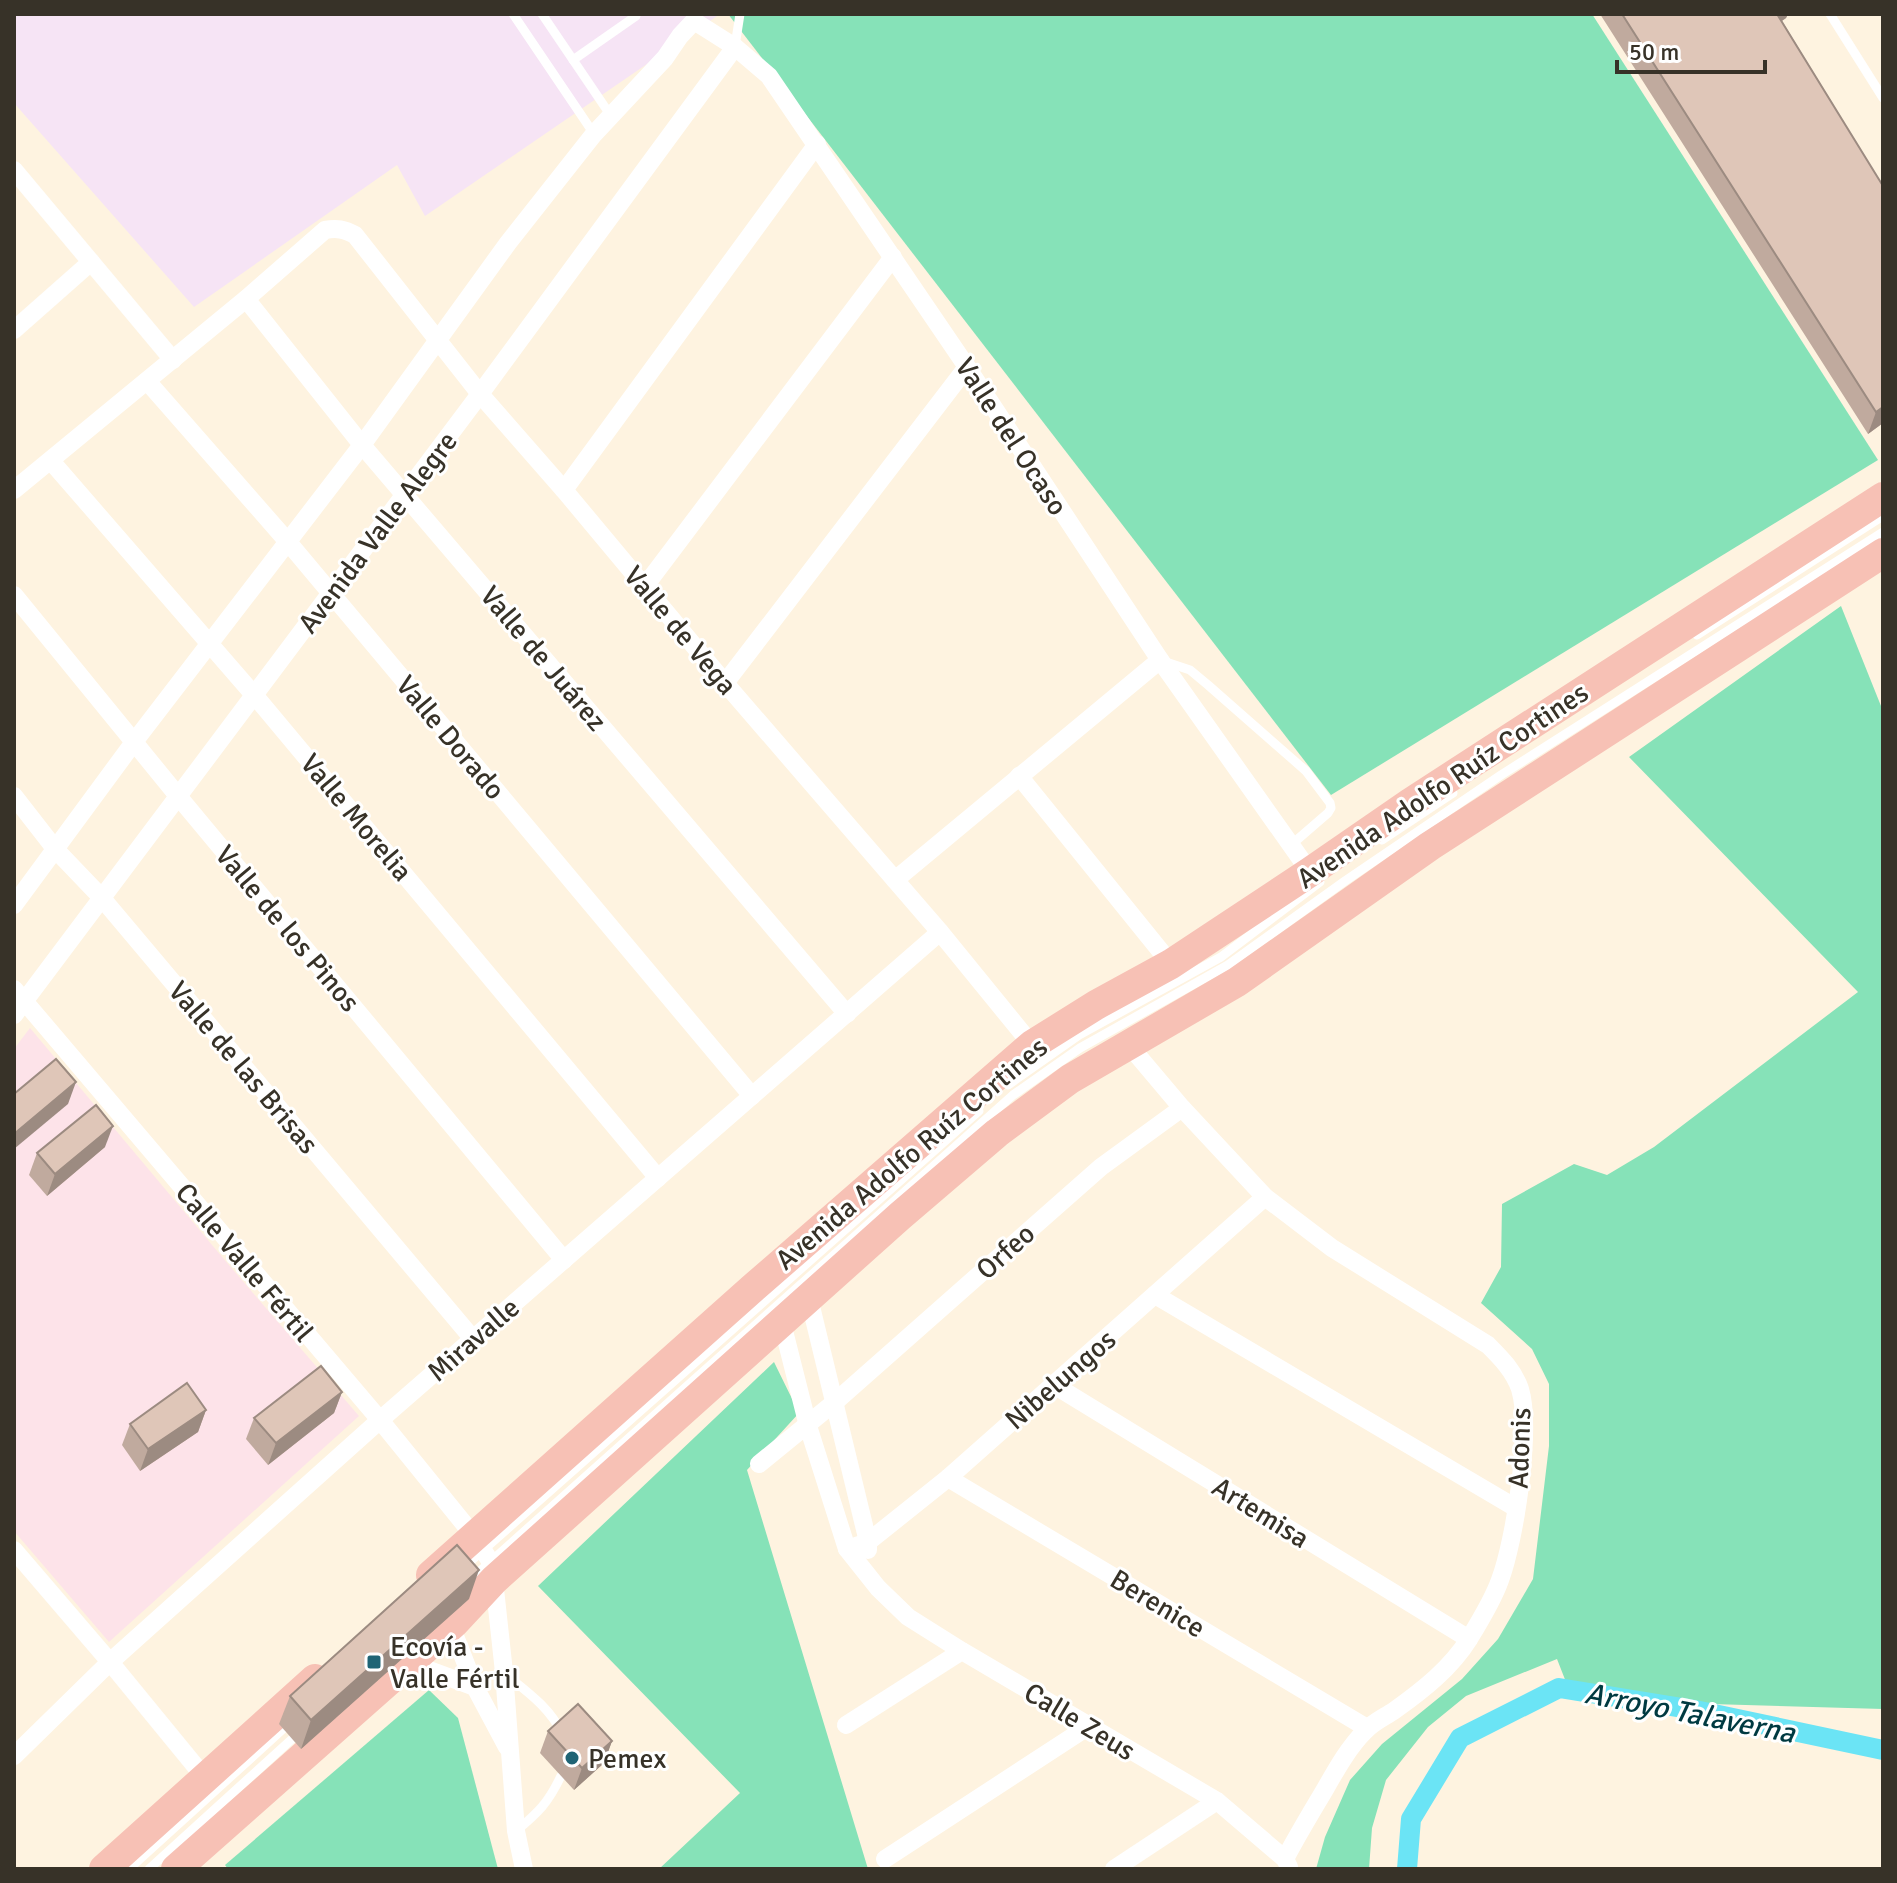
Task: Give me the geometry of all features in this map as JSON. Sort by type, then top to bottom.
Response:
[{"type":"main road","name":"Avenida Adolfo Ruíz Cortines","points":[[176,1869],[451,1626],[485,1557],[754,1287],[1032,1045],[1320,874],[1410,803],[1883,497]]},
{"type":"main road","name":"Avenida Adolfo Ruíz Cortines","points":[[410,1594],[485,1557],[782,1323],[997,1133],[1070,1079],[1237,982],[1430,846],[1883,553]]},
{"type":"main road","points":[[104,1869],[330,1665]]},
{"type":"street","points":[[14,905],[134,742],[362,445],[508,243],[594,134],[665,58],[695,17]]},
{"type":"street","name":"Valle del Ocaso","points":[[695,17],[769,76],[967,367],[1160,660],[1291,845],[1320,874]]},
{"type":"street","name":"Avenida Valle Alegre","points":[[17,1002],[255,696],[735,47]]},
{"type":"street","points":[[564,490],[817,144]]},
{"type":"street","points":[[14,170],[173,360]]},
{"type":"street","name":"Valle de Vega","points":[[246,299],[325,230],[337,228],[355,235],[480,394],[940,932],[1032,1045]]},
{"type":"street","points":[[645,586],[893,257]]},
{"type":"street","points":[[14,330],[91,262]]},
{"type":"street","points":[[14,490],[246,299]]},
{"type":"street","name":"Valle de Juárez","points":[[246,299],[362,445],[847,1014]]},
{"type":"street","points":[[725,683],[967,367]]},
{"type":"street","name":"Valle Dorado","points":[[147,381],[288,542],[752,1096]]},
{"type":"street","name":"Valle Morelia","points":[[51,461],[255,696],[658,1178]]},
{"type":"street","name":"Valle de los Pinos","points":[[14,595],[564,1260]]},
{"type":"street","points":[[895,880],[1160,660]]},
{"type":"street","points":[[1019,776],[1171,964]]},
{"type":"street","name":"Valle de las Brisas","points":[[14,796],[56,850],[101,897],[473,1339]]},
{"type":"street","name":"Miravalle","points":[[15,1753],[110,1662],[380,1420],[940,932]]},
{"type":"street","name":"Calle Valle Fértil","points":[[17,1002],[380,1420],[485,1557]]},
{"type":"street","name":"Adonis","points":[[1128,1044],[1182,1108],[1265,1197],[1332,1248],[1488,1345],[1502,1358],[1521,1391],[1523,1450],[1510,1548],[1500,1582],[1457,1655],[1427,1686],[1367,1728],[1350,1749],[1295,1839],[1288,1864]]},
{"type":"street","name":"Orfeo","points":[[759,1464],[808,1426],[1101,1167],[1182,1108]]},
{"type":"street","name":"Nibelungos","points":[[847,1549],[868,1542],[948,1478],[1265,1197]]},
{"type":"street","points":[[1155,1295],[1516,1508]]},
{"type":"street","points":[[809,1298],[868,1542],[868,1576]]},
{"type":"street","name":"Calle Zeus","points":[[782,1323],[808,1426],[847,1549],[868,1576],[901,1611],[962,1651],[1217,1801],[1288,1864]]},
{"type":"street","name":"Artemisa","points":[[1054,1385],[1469,1639]]},
{"type":"street","name":"Berenice","points":[[948,1478],[1367,1728]]},
{"type":"street","points":[[14,1550],[205,1778]]},
{"type":"street","points":[[485,1557],[504,1672],[516,1831],[524,1869]]},
{"type":"street","points":[[451,1626],[475,1687],[510,1753]]},
{"type":"street","points":[[846,1725],[962,1651]]},
{"type":"street","points":[[410,1663],[475,1687]]},
{"type":"street","points":[[885,1859],[1089,1726]]},
{"type":"street","points":[[1114,1869],[1217,1801]]},
{"type":"lane","points":[[513,14],[594,134]]},
{"type":"lane","points":[[542,14],[611,116]]},
{"type":"lane","points":[[735,47],[740,14]]},
{"type":"lane","points":[[1830,14],[1883,98]]},
{"type":"lane","points":[[573,60],[636,16]]},
{"type":"lane","points":[[1695,637],[1883,516]]},
{"type":"lane","points":[[451,1579],[485,1557],[1013,1095],[1080,1048],[1228,965],[1501,775],[1883,532]]},
{"type":"lane","points":[[1160,660],[1190,670],[1208,685],[1306,771],[1330,803],[1328,813],[1291,845]]},
{"type":"lane","points":[[1368,850],[1456,791]]},
{"type":"lane","points":[[1002,1091],[1013,1080],[1079,1035],[1221,957],[1320,874]]},
{"type":"lane","points":[[460,1589],[485,1557],[990,1101]]},
{"type":"lane","points":[[504,1672],[539,1703],[562,1734]]},
{"type":"lane","points":[[129,1869],[283,1729]]},
{"type":"lane","points":[[149,1869],[292,1739]]},
{"type":"lane","points":[[516,1831],[540,1811],[561,1776]]},
{"type":"shaded area","points":[[14,14],[720,14],[425,216],[397,165],[194,307],[14,103]]},
{"type":"shaded area","points":[[30,1028],[359,1416],[109,1642],[14,1531],[14,1049]]},
{"type":"green space","points":[[728,14],[1592,14],[1878,460],[1331,795]]},
{"type":"green space","points":[[1841,606],[1883,711],[1883,1709],[1573,1700],[1557,1659],[1466,1696],[1428,1727],[1386,1780],[1372,1828],[1369,1869],[1316,1869],[1325,1837],[1350,1780],[1382,1744],[1462,1679],[1498,1639],[1533,1579],[1549,1446],[1549,1384],[1532,1349],[1481,1303],[1501,1267],[1502,1204],[1574,1164],[1607,1175],[1654,1147],[1858,992],[1629,757]]},
{"type":"green space","points":[[774,1362],[799,1413],[747,1470],[868,1869],[659,1869],[740,1793],[538,1586]]},
{"type":"green space","points":[[429,1690],[458,1718],[498,1869],[228,1869],[225,1865]]},
{"type":"building","points":[[1622,14],[1777,14],[1883,186],[1883,407],[1876,412]]},
{"type":"building","points":[[56,1059],[76,1082],[14,1134],[14,1094]]},
{"type":"building","points":[[96,1105],[113,1126],[55,1174],[37,1153]]},
{"type":"building","points":[[321,1366],[342,1392],[276,1443],[254,1418]]},
{"type":"building","points":[[187,1383],[206,1410],[148,1449],[130,1424]]},
{"type":"building","points":[[457,1545],[479,1570],[311,1720],[290,1696]]},
{"type":"building","points":[[578,1704],[612,1741],[582,1768],[548,1731]]},
{"type":"waterway","name":"Arroyo Talaverna","points":[[1407,1869],[1411,1819],[1460,1738],[1559,1688],[1695,1710],[1883,1750]]},
{"type":"place","name":"Ecovía - Valle Fértil","points":[[374,1662]]},
{"type":"place","name":"Pemex","points":[[572,1758]]}]
